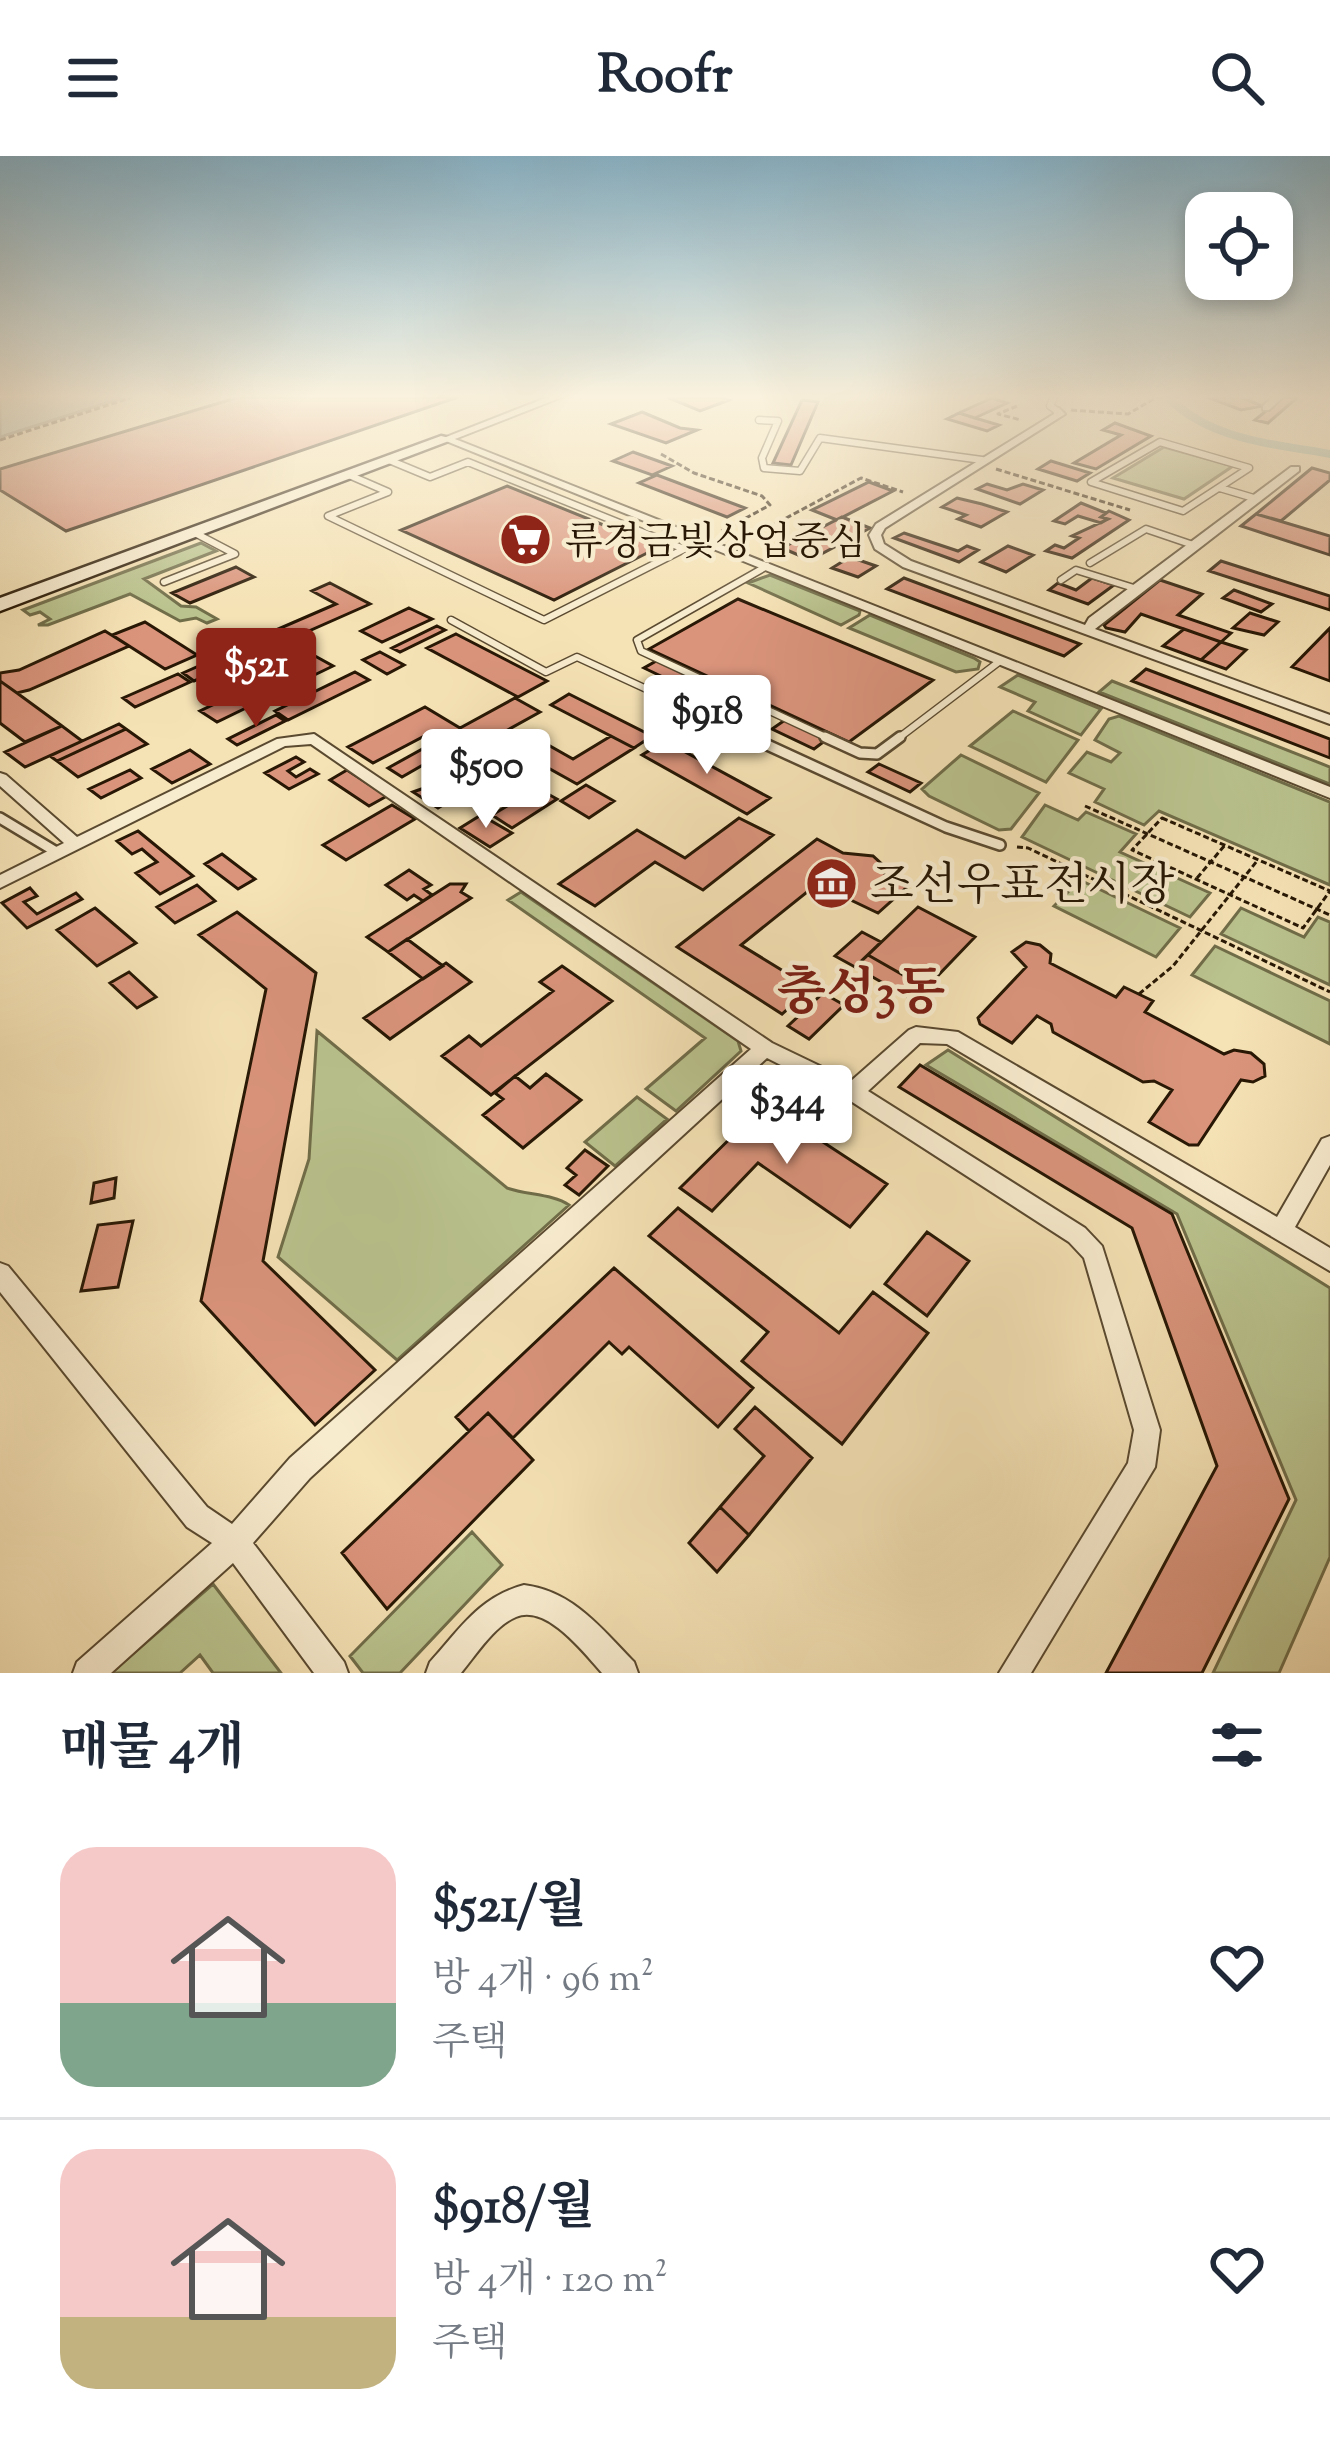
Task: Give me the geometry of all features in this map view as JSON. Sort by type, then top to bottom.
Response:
[{"type":"main road","points":[[0,605],[368,468]]},
{"type":"street","points":[[519,468],[1330,793]]},
{"type":"street","points":[[971,468],[880,526],[874,535],[879,547],[907,564],[1330,720]]},
{"type":"street","points":[[1087,631],[1295,469]]},
{"type":"street","points":[[0,882],[282,742],[314,739],[765,1048],[853,1092],[1077,1234],[1094,1253],[1148,1430],[1142,1467],[1013,1673]]},
{"type":"street","points":[[0,778],[67,849]]},
{"type":"street","points":[[853,1092],[916,1035],[951,1036],[1330,1260]]},
{"type":"street","points":[[88,1673],[236,1542],[300,1468],[765,1048]]},
{"type":"street","points":[[1280,1231],[1330,1145]]},
{"type":"street","points":[[0,1274],[197,1517],[236,1542],[333,1673]]},
{"type":"street","points":[[441,1673],[506,1604],[534,1599],[562,1612],[623,1673]]},
{"type":"lane","points":[[408,468],[430,477],[453,468]]},
{"type":"lane","points":[[349,475],[388,493],[328,516],[544,620],[684,549],[482,468]]},
{"type":"lane","points":[[764,468],[802,468]]},
{"type":"lane","points":[[1116,468],[1091,482],[1183,511],[1248,468]]},
{"type":"lane","points":[[1220,488],[1256,499]]},
{"type":"lane","points":[[1090,563],[1146,529],[1196,546]]},
{"type":"lane","points":[[164,582],[236,554],[195,532]]},
{"type":"lane","points":[[766,566],[638,640],[641,651],[860,753],[877,754],[1000,661]]},
{"type":"lane","points":[[1061,580],[1076,570],[1137,589]]},
{"type":"lane","points":[[451,620],[546,672],[577,657],[946,827],[1000,845]]},
{"type":"lane","points":[[0,818],[67,849]]},
{"type":"path","points":[[685,468],[762,496],[770,505],[702,541]]},
{"type":"path","points":[[998,468],[1146,515]]},
{"type":"path","points":[[762,531],[861,478],[922,498]]},
{"type":"path","points":[[1085,806],[1330,915]]},
{"type":"path","points":[[1162,818],[1330,891],[1304,928],[1132,850],[1148,834],[1162,818]]},
{"type":"path","points":[[1000,845],[1028,848],[1330,992]]},
{"type":"path","points":[[1196,879],[1225,845]]},
{"type":"path","points":[[1139,994],[1173,965],[1258,860]]},
{"type":"green space","points":[[1130,468],[1230,468],[1184,499],[1113,478]]},
{"type":"green space","points":[[201,543],[216,551],[144,579],[181,606],[196,607],[217,619],[207,623],[196,618],[180,621],[130,594],[48,625],[38,625],[50,619],[40,612],[30,615],[23,610]]},
{"type":"green space","points":[[770,575],[860,611],[859,615],[841,625],[748,583]]},
{"type":"green space","points":[[870,615],[974,658],[980,662],[978,669],[956,672],[849,628]]},
{"type":"green space","points":[[1018,675],[1101,709],[1081,735],[1028,711],[1035,702],[1000,687]]},
{"type":"green space","points":[[1112,681],[1330,767],[1330,784],[1099,692]]},
{"type":"green space","points":[[1013,711],[1078,740],[1046,782],[970,746]]},
{"type":"green space","points":[[1119,716],[1330,802],[1330,885],[1159,811],[1144,825],[1095,802],[1104,789],[1069,773],[1087,752],[1111,762],[1120,753],[1095,740],[1109,719]]},
{"type":"green space","points":[[961,755],[1039,793],[1011,829],[999,830],[922,789]]},
{"type":"green space","points":[[1045,805],[1078,820],[1086,812],[1136,834],[1120,852],[1210,893],[1190,917],[1022,837]]},
{"type":"green space","points":[[1080,880],[1180,928],[1156,957],[1054,906]]},
{"type":"green space","points":[[521,892],[738,1041],[741,1051],[676,1111],[646,1089],[705,1038],[508,900]]},
{"type":"green space","points":[[1241,908],[1304,937],[1318,917],[1330,922],[1330,985],[1221,934]]},
{"type":"green space","points":[[1215,946],[1330,1001],[1330,1044],[1192,975]]},
{"type":"green space","points":[[317,1031],[507,1188],[569,1205],[397,1360],[278,1257],[309,1159]]},
{"type":"green space","points":[[948,1050],[1330,1288],[1330,1557],[1279,1673],[1213,1673],[1296,1500],[1177,1214],[926,1065]]},
{"type":"green space","points":[[637,1097],[667,1119],[615,1166],[585,1142]]},
{"type":"green space","points":[[472,1532],[502,1565],[400,1673],[363,1673],[350,1656]]},
{"type":"green space","points":[[213,1584],[281,1673],[213,1673],[200,1655],[180,1673],[111,1673]]},
{"type":"building","points":[[251,468],[66,531],[0,490],[0,469]]},
{"type":"building","points":[[632,468],[668,468],[652,475]]},
{"type":"building","points":[[1073,468],[1090,473],[1077,481],[1038,469]]},
{"type":"building","points":[[1312,468],[1330,473],[1330,480],[1281,521],[1256,514]]},
{"type":"building","points":[[657,475],[745,508],[727,517],[639,483]]},
{"type":"building","points":[[869,482],[893,491],[837,520],[812,510]]},
{"type":"building","points":[[987,484],[1007,490],[1023,484],[1043,490],[1020,504],[977,489]]},
{"type":"building","points":[[507,486],[659,547],[554,600],[401,530]]},
{"type":"building","points":[[957,498],[1007,512],[981,527],[958,519],[966,515],[942,507]]},
{"type":"building","points":[[1081,503],[1106,513],[1101,517],[1108,519],[1101,523],[1078,516],[1065,524],[1054,521]]},
{"type":"building","points":[[1109,511],[1129,520],[1072,558],[1046,551],[1055,545],[1064,548],[1079,538],[1072,536],[1108,519],[1101,517]]},
{"type":"building","points":[[1256,514],[1330,536],[1330,555],[1241,526]]},
{"type":"building","points":[[842,517],[870,528],[810,560],[782,548]]},
{"type":"building","points":[[904,533],[958,551],[967,546],[978,550],[959,562],[894,538]]},
{"type":"building","points":[[1008,546],[1033,555],[1006,572],[981,562]]},
{"type":"building","points":[[850,557],[876,566],[858,577],[832,568]]},
{"type":"building","points":[[1221,561],[1330,596],[1330,610],[1209,571]]},
{"type":"building","points":[[236,567],[254,577],[190,603],[172,593]]},
{"type":"building","points":[[904,578],[1080,644],[1064,656],[887,589]]},
{"type":"building","points":[[1092,578],[1114,585],[1088,604],[1049,590],[1058,583],[1076,590]]},
{"type":"building","points":[[1160,580],[1202,594],[1178,615],[1231,633],[1221,642],[1141,614],[1125,632],[1106,628]]},
{"type":"building","points":[[330,583],[370,604],[277,645],[262,636],[336,604],[312,591]]},
{"type":"building","points":[[1234,590],[1272,604],[1261,612],[1223,598]]},
{"type":"building","points":[[738,599],[933,680],[849,742],[649,649]]},
{"type":"building","points":[[409,608],[432,619],[382,642],[361,631]]},
{"type":"building","points":[[1250,613],[1278,622],[1264,635],[1233,628]]},
{"type":"building","points":[[145,622],[197,655],[165,669],[112,635]]},
{"type":"building","points":[[437,626],[445,630],[400,652],[392,648]]},
{"type":"building","points":[[1330,628],[1330,681],[1292,667]]},
{"type":"building","points":[[1184,629],[1221,642],[1201,660],[1163,646]]},
{"type":"building","points":[[105,631],[129,646],[29,690],[17,693],[0,681],[0,673],[19,670]]},
{"type":"building","points":[[456,634],[547,681],[518,697],[427,648]]},
{"type":"building","points":[[1221,642],[1246,650],[1226,669],[1201,660]]},
{"type":"building","points":[[244,646],[256,654],[194,681],[183,673]]},
{"type":"building","points":[[380,652],[404,665],[387,674],[363,660]]},
{"type":"building","points":[[315,656],[333,666],[217,722],[200,711]]},
{"type":"building","points":[[658,660],[700,680],[686,688],[644,668]]},
{"type":"building","points":[[1146,669],[1330,739],[1330,758],[1132,681]]},
{"type":"building","points":[[355,672],[369,680],[288,720],[275,711]]},
{"type":"building","points":[[178,674],[190,682],[135,707],[123,698]]},
{"type":"building","points":[[0,681],[62,726],[25,742],[0,723]]},
{"type":"building","points":[[723,692],[764,711],[752,719],[711,700]]},
{"type":"building","points":[[569,694],[652,736],[634,748],[551,705]]},
{"type":"building","points":[[515,698],[540,712],[468,752],[434,731],[373,763],[348,747],[425,707],[460,728]]},
{"type":"building","points":[[276,715],[285,721],[237,745],[228,739]]},
{"type":"building","points":[[785,720],[826,740],[814,749],[772,729]]},
{"type":"building","points":[[119,724],[126,729],[57,761],[50,756]]},
{"type":"building","points":[[62,726],[82,741],[25,767],[5,752]]},
{"type":"building","points":[[126,729],[147,744],[78,777],[57,761]]},
{"type":"building","points":[[611,736],[634,748],[577,784],[514,749],[534,737],[573,759]]},
{"type":"building","points":[[665,741],[770,798],[747,814],[642,755]]},
{"type":"building","points":[[435,742],[449,750],[402,777],[388,768]]},
{"type":"building","points":[[190,750],[210,764],[172,783],[152,769]]},
{"type":"building","points":[[501,754],[523,767],[474,796],[452,783]]},
{"type":"building","points":[[296,757],[304,762],[288,771],[296,777],[310,769],[318,774],[289,789],[265,773]]},
{"type":"building","points":[[879,764],[921,783],[910,792],[868,772]]},
{"type":"building","points":[[130,770],[141,778],[101,798],[89,789]]},
{"type":"building","points":[[347,770],[387,796],[369,806],[330,780]]},
{"type":"building","points":[[441,782],[461,794],[438,808],[413,792]]},
{"type":"building","points":[[586,785],[614,801],[589,818],[561,801]]},
{"type":"building","points":[[537,788],[557,799],[512,828],[492,815]]},
{"type":"building","points":[[392,805],[415,819],[346,860],[323,845]]},
{"type":"building","points":[[481,815],[512,833],[490,847],[460,828]]},
{"type":"building","points":[[739,818],[773,835],[703,890],[655,862],[595,906],[559,884],[637,830],[685,858]]},
{"type":"building","points":[[138,831],[193,876],[160,894],[136,873],[157,862],[142,849],[132,854],[117,841]]},
{"type":"building","points":[[817,839],[843,853],[873,856],[885,867],[885,875],[907,887],[878,913],[817,884],[741,945],[811,988],[782,1014],[677,947]]},
{"type":"building","points":[[222,854],[255,879],[238,889],[205,864]]},
{"type":"building","points":[[409,870],[431,885],[424,889],[432,895],[423,901],[414,895],[407,900],[386,885]]},
{"type":"building","points":[[450,884],[466,884],[461,892],[471,898],[388,952],[367,937]]},
{"type":"building","points":[[197,885],[215,901],[175,923],[157,907]]},
{"type":"building","points":[[30,888],[37,896],[24,902],[37,914],[76,893],[82,899],[27,928],[2,903]]},
{"type":"building","points":[[918,907],[975,937],[926,988],[868,955]]},
{"type":"building","points":[[95,908],[136,943],[97,966],[57,930]]},
{"type":"building","points":[[237,912],[316,973],[263,1261],[375,1370],[315,1425],[201,1301],[266,989],[199,935]]},
{"type":"building","points":[[862,932],[881,942],[855,967],[835,956]]},
{"type":"building","points":[[407,939],[443,966],[423,979],[388,952]]},
{"type":"building","points":[[1026,942],[1051,954],[1050,963],[1116,997],[1124,987],[1153,1001],[1145,1012],[1224,1054],[1234,1050],[1251,1053],[1264,1064],[1265,1076],[1253,1082],[1241,1080],[1198,1145],[1189,1145],[1149,1122],[1172,1090],[1154,1081],[1143,1082],[1053,1032],[1051,1024],[1037,1016],[1012,1043],[980,1024],[978,1018],[1026,967],[1012,952]]},
{"type":"building","points":[[868,955],[926,988],[913,1000],[855,967]]},
{"type":"building","points":[[446,963],[471,982],[390,1039],[364,1018]]},
{"type":"building","points":[[562,966],[612,1001],[491,1095],[442,1056],[469,1036],[481,1046],[553,991],[540,982]]},
{"type":"building","points":[[129,972],[156,997],[137,1008],[110,983]]},
{"type":"building","points":[[823,993],[844,1005],[809,1039],[788,1026]]},
{"type":"building","points":[[920,1065],[1172,1214],[1289,1499],[1202,1673],[1106,1673],[1217,1466],[1132,1228],[899,1087]]},
{"type":"building","points":[[777,1069],[845,1112],[834,1125],[778,1089],[758,1109],[745,1100]]},
{"type":"building","points":[[546,1074],[581,1100],[523,1148],[483,1115],[503,1099],[495,1093],[515,1076],[530,1088]]},
{"type":"building","points":[[765,1104],[887,1184],[850,1227],[758,1163],[712,1211],[680,1188]]},
{"type":"building","points":[[585,1150],[608,1166],[579,1195],[565,1185],[576,1175],[567,1168]]},
{"type":"building","points":[[116,1178],[114,1198],[91,1203],[94,1183]]},
{"type":"building","points":[[678,1208],[839,1333],[873,1292],[928,1333],[842,1444],[742,1361],[768,1332],[649,1236]]},
{"type":"building","points":[[133,1221],[118,1287],[81,1291],[98,1225]]},
{"type":"building","points":[[927,1232],[969,1261],[927,1316],[885,1284]]},
{"type":"building","points":[[614,1268],[753,1388],[718,1427],[629,1347],[622,1354],[609,1342],[513,1438],[488,1413],[469,1431],[456,1417]]},
{"type":"building","points":[[755,1407],[812,1458],[749,1535],[720,1507],[764,1456],[735,1429]]},
{"type":"building","points":[[488,1413],[533,1460],[387,1609],[342,1553]]},
{"type":"building","points":[[720,1507],[749,1535],[717,1572],[689,1543]]},
{"type":"place","name":"류경금빛상업중심","points":[[526,540]]},
{"type":"place","name":"조선우표전시장","points":[[831,883]]},
{"type":"district","name":"충성3동","points":[[861,990]]}]
